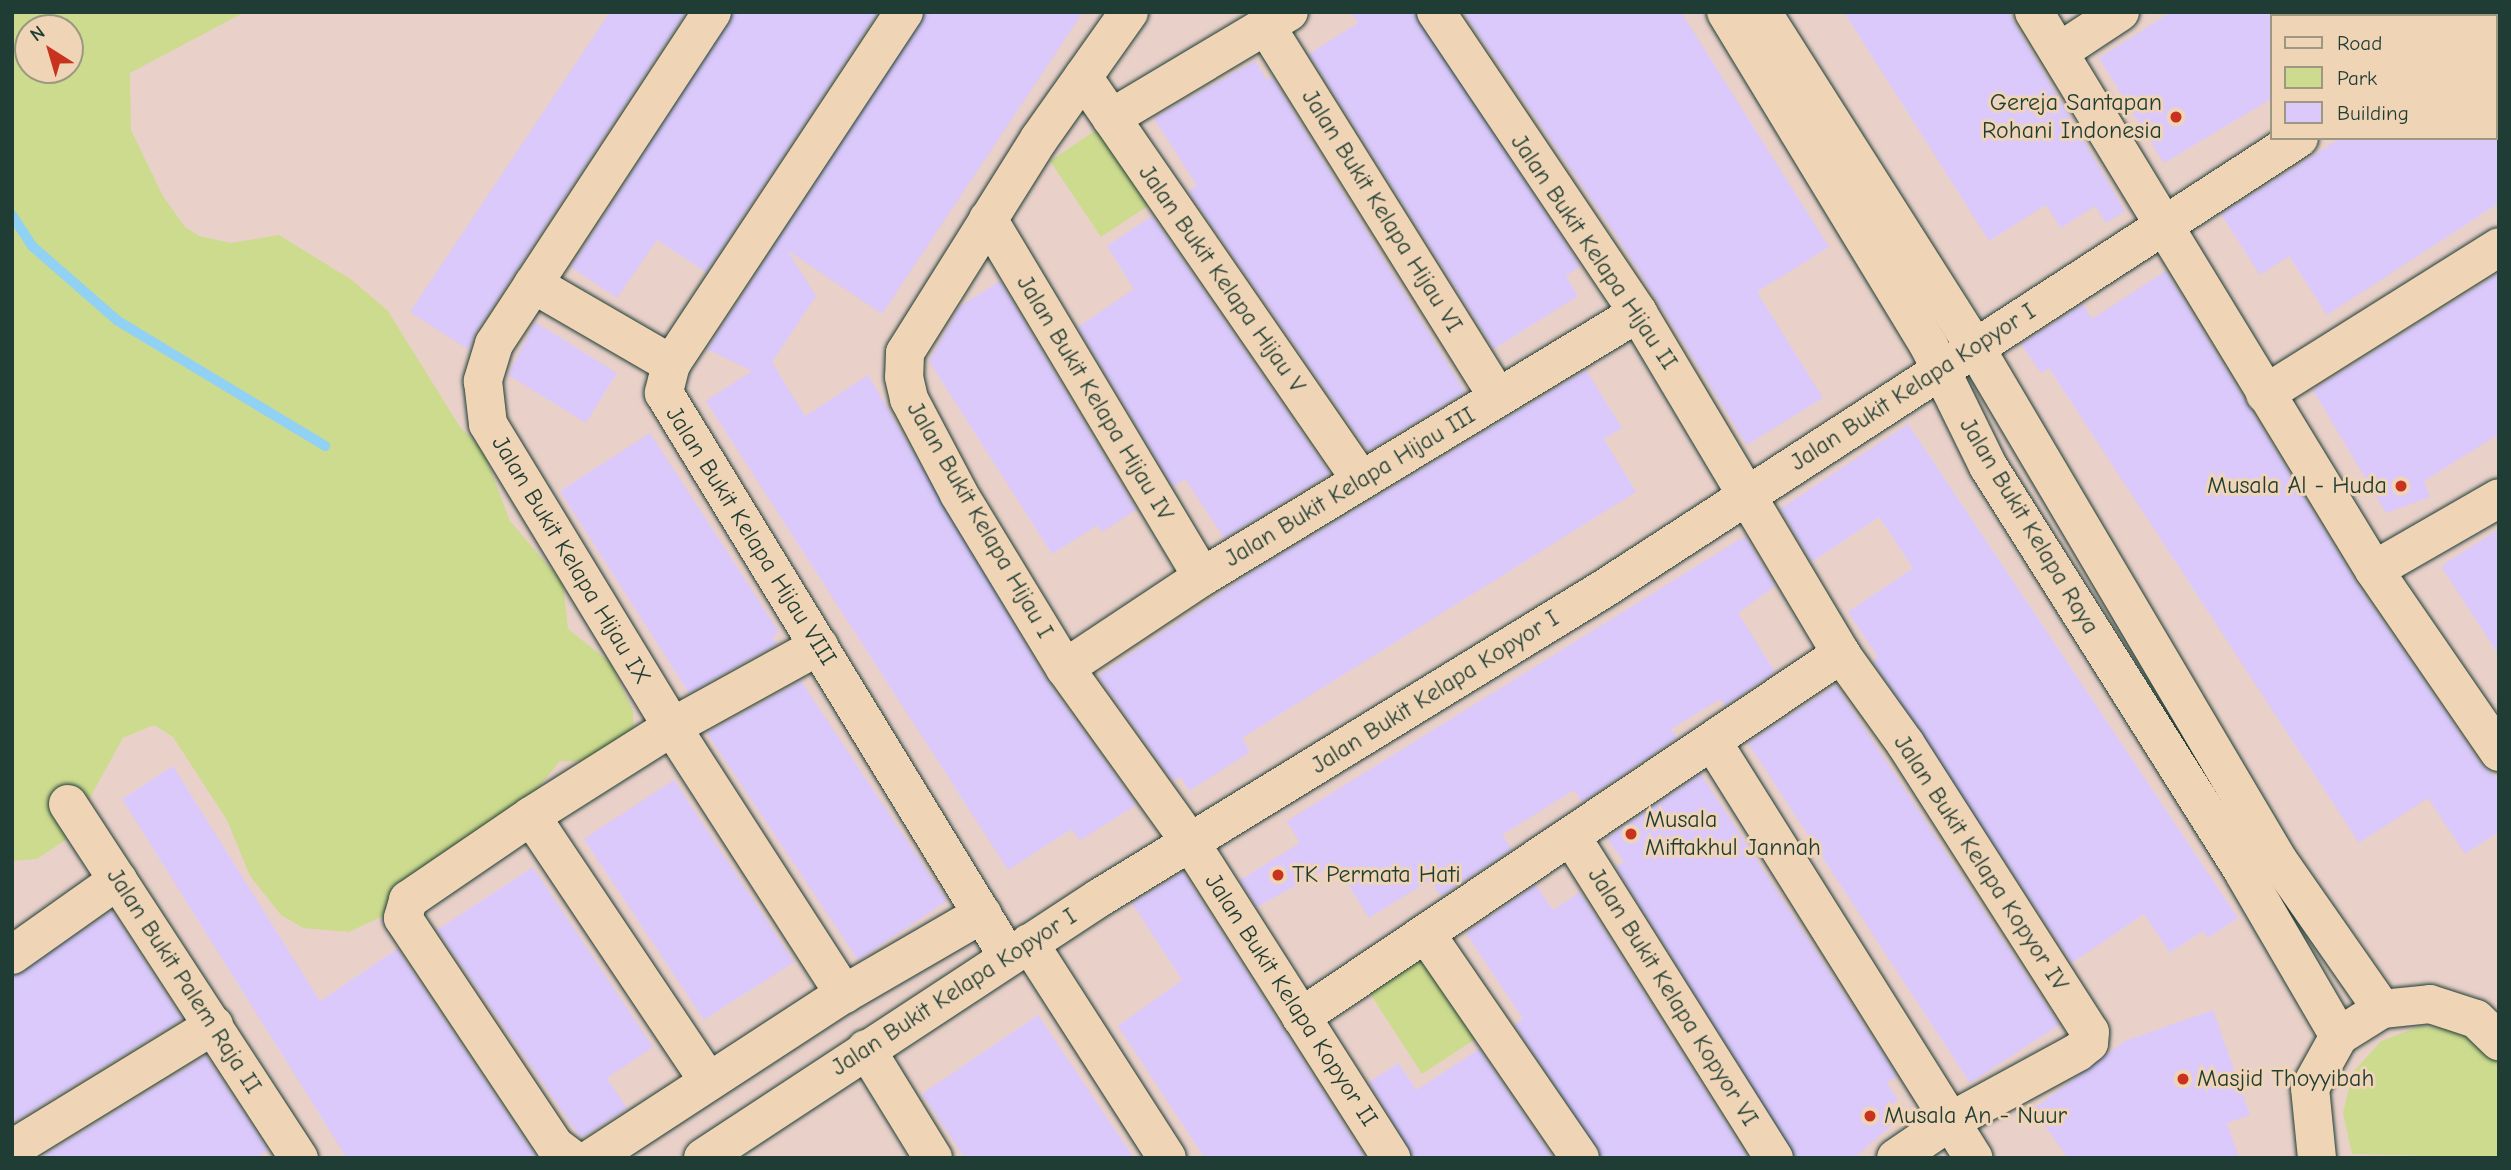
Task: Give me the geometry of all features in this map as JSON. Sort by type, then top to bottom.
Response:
[{"type":"street","name":"Jalan Bukit Kelapa Hijau IX","points":[[712,12],[494,344],[483,381],[488,424],[672,727],[844,994]]},
{"type":"street","name":"Jalan Bukit Kelapa Hijau VIII","points":[[904,12],[671,364],[664,393],[679,422],[982,914],[1019,950],[1167,1158]]},
{"type":"street","name":"Jalan Bukit Kelapa Hijau I","points":[[1129,12],[988,219],[905,353],[904,377],[909,399],[959,494],[1065,668],[1190,842]]},
{"type":"street","name":"Jalan Bukit Kelapa Hijau II","points":[[1436,12],[1638,313],[1748,494]]},
{"type":"street","name":"Jalan Bukit Kelapa Raya","points":[[1726,12],[1941,370],[1988,466],[2244,873],[2339,1036]]},
{"type":"street","name":"Jalan Bukit Kelapa Raya","points":[[1762,12],[1975,347],[2278,860],[2382,1009]]},
{"type":"street","points":[[2034,12],[2374,570],[2499,752]]},
{"type":"street","points":[[2059,52],[2120,12]]},
{"type":"street","points":[[1111,118],[1277,19]]},
{"type":"street","name":"Jalan Bukit Kelapa Hijau VI","points":[[1277,19],[1498,397]]},
{"type":"street","name":"Jalan Bukit Kelapa Hijau V","points":[[1083,77],[1361,481]]},
{"type":"street","name":"Jalan Bukit Kelapa Kopyor I","points":[[704,1158],[1019,950],[1748,494],[2296,140]]},
{"type":"street","name":"Jalan Bukit Kelapa Hijau IV","points":[[988,219],[1202,576]]},
{"type":"street","points":[[2265,394],[2499,247]]},
{"type":"street","points":[[533,284],[671,364]]},
{"type":"street","name":"Jalan Bukit Kelapa Hijau III","points":[[1065,668],[1202,576],[1638,313]]},
{"type":"street","name":"Jalan Bukit Kelapa Kopyor IV","points":[[1748,494],[1841,654],[1905,743],[2090,1032],[2089,1043],[2078,1052],[1949,1122],[1896,1158]]},
{"type":"street","points":[[2374,570],[2499,498]]},
{"type":"street","points":[[571,1158],[555,1146],[403,918],[408,900],[531,816],[672,727],[819,646]]},
{"type":"street","points":[[1301,1017],[1841,654]]},
{"type":"street","points":[[1712,741],[1974,1158]]},
{"type":"street","name":"Jalan Bukit Palem Raja II","points":[[68,804],[299,1158]]},
{"type":"street","points":[[531,816],[707,1079]]},
{"type":"street","name":"Jalan Bukit Kelapa Kopyor VI","points":[[1571,836],[1774,1158]]},
{"type":"street","name":"Jalan Bukit Kelapa Kopyor II","points":[[1190,842],[1391,1158]]},
{"type":"street","points":[[12,955],[118,880]]},
{"type":"street","points":[[592,1158],[707,1079],[844,994],[982,914]]},
{"type":"street","points":[[1426,934],[1580,1158]]},
{"type":"street","points":[[2308,1154],[2310,1088],[2339,1036],[2382,1009],[2430,1004],[2476,1019],[2499,1041]]},
{"type":"street","points":[[12,1149],[214,1025]]},
{"type":"street","points":[[866,1049],[933,1158]]},
{"type":"green space","points":[[12,12],[245,12],[130,73],[131,130],[163,196],[185,227],[199,236],[231,243],[279,235],[352,280],[388,311],[460,427],[483,450],[510,521],[563,583],[568,629],[610,662],[633,711],[634,741],[601,762],[560,761],[516,815],[405,886],[383,916],[349,932],[303,928],[281,915],[250,876],[227,820],[173,737],[154,725],[123,738],[67,839],[37,859],[12,861]]},
{"type":"green space","points":[[1108,122],[1160,198],[1101,237],[1050,161]]},
{"type":"green space","points":[[1424,956],[1477,1038],[1422,1074],[1369,992]]},
{"type":"green space","points":[[2421,1026],[2462,1031],[2499,1058],[2499,1158],[2352,1154],[2343,1113],[2353,1072],[2381,1041]]},
{"type":"building","points":[[610,12],[686,12],[476,332],[469,350],[410,312]]},
{"type":"building","points":[[734,12],[878,12],[706,272],[657,240],[617,298],[571,267]]},
{"type":"building","points":[[926,12],[1083,12],[882,314],[787,250],[816,296],[772,362],[805,416],[868,375],[1046,679],[1136,805],[1079,841],[1072,829],[1008,870],[706,401],[752,371],[707,349]]},
{"type":"building","points":[[1351,12],[1414,12],[1580,266],[1566,276],[1578,296],[1494,349],[1309,54],[1358,23]]},
{"type":"building","points":[[1463,12],[1681,12],[1829,247],[1757,292],[1823,398],[1747,445],[1620,241]]},
{"type":"building","points":[[1844,12],[2008,12],[2125,211],[2106,223],[2095,206],[2061,228],[2046,205],[1989,241]]},
{"type":"building","points":[[2171,12],[2271,12],[2270,100],[2164,163],[2099,58]]},
{"type":"building","points":[[1255,61],[1267,80],[1272,77],[1465,392],[1368,451],[1188,191],[1197,186],[1154,118]]},
{"type":"building","points":[[2499,124],[2499,203],[2327,315],[2289,256],[2260,275],[2221,214],[2338,140],[2497,140]]},
{"type":"building","points":[[1152,216],[1330,474],[1224,538],[1185,479],[1173,487],[1078,327],[1134,289],[1107,246]]},
{"type":"building","points":[[2166,271],[2356,582],[2481,764],[2499,780],[2499,832],[2465,854],[2428,798],[2359,843],[2049,368],[2041,373],[2021,344],[2083,304],[2092,319]]},
{"type":"building","points":[[2499,273],[2499,434],[2424,481],[2430,497],[2386,513],[2313,390]]},
{"type":"building","points":[[1000,281],[1136,510],[1102,532],[1098,525],[1052,554],[929,361],[960,306]]},
{"type":"building","points":[[535,322],[617,373],[586,423],[508,375]]},
{"type":"building","points":[[1586,370],[1622,428],[1604,439],[1636,492],[1242,738],[1250,752],[1189,791],[1181,777],[1173,781],[1098,676],[1249,574]]},
{"type":"building","points":[[1908,424],[2238,918],[2208,938],[2203,931],[2170,953],[2144,914],[2072,963],[1873,661],[1878,657],[1848,612],[1913,568],[1879,517],[1812,562],[1780,509]]},
{"type":"building","points":[[650,433],[779,632],[772,637],[777,644],[689,693],[560,491]]},
{"type":"building","points":[[2499,529],[2499,656],[2441,566]]},
{"type":"building","points":[[1745,536],[1775,586],[1738,613],[1775,672],[1725,706],[1720,699],[1671,729],[1677,738],[1582,802],[1574,790],[1502,835],[1512,849],[1441,896],[1430,880],[1369,918],[1335,864],[1257,907],[1240,880],[1300,843],[1287,821]]},
{"type":"building","points":[[801,681],[947,901],[858,960],[707,733]]},
{"type":"building","points":[[1836,685],[2059,1025],[1970,1083],[1748,743]]},
{"type":"building","points":[[173,766],[320,1001],[397,949],[537,1158],[347,1158],[122,799]]},
{"type":"building","points":[[1701,774],[1897,1076],[1887,1083],[1898,1100],[1884,1109],[1894,1123],[1854,1158],[1796,1158],[1616,867],[1624,862],[1607,838]]},
{"type":"building","points":[[674,780],[794,962],[704,1020],[584,839]]},
{"type":"building","points":[[533,867],[653,1047],[607,1078],[627,1108],[581,1138],[437,930]]},
{"type":"building","points":[[1183,872],[1365,1158],[1205,1158],[1118,1026],[1182,980],[1132,903]]},
{"type":"building","points":[[1536,885],[1553,910],[1580,892],[1748,1158],[1602,1158],[1515,1025],[1523,1019],[1466,933]]},
{"type":"building","points":[[112,911],[182,1019],[12,1123],[12,977]]},
{"type":"building","name":"Masjid Thoyyibah","points":[[2213,1010],[2250,1115],[2227,1123],[2239,1158],[2068,1158],[2033,1109],[2125,1041]]},
{"type":"building","points":[[1038,1015],[1134,1158],[965,1158],[922,1094]]},
{"type":"building","points":[[1479,1049],[1553,1158],[1413,1158],[1369,1082],[1398,1063],[1417,1090]]},
{"type":"building","points":[[206,1056],[268,1150],[256,1158],[40,1158]]},
{"type":"waterway","points":[[12,215],[32,246],[118,321],[325,446]]},
{"type":"place","name":"Gereja Santapan Rohani Indonesia","points":[[2176,117]]},
{"type":"place","name":"Musala Al - Huda","points":[[2401,486]]},
{"type":"place","name":"Musala Miftakhul Jannah","points":[[1631,834]]},
{"type":"place","name":"TK Permata Hati","points":[[1278,875]]},
{"type":"place","name":"Masjid Thoyyibah","points":[[2183,1079]]},
{"type":"place","name":"Musala An - Nuur","points":[[1870,1116]]}]
